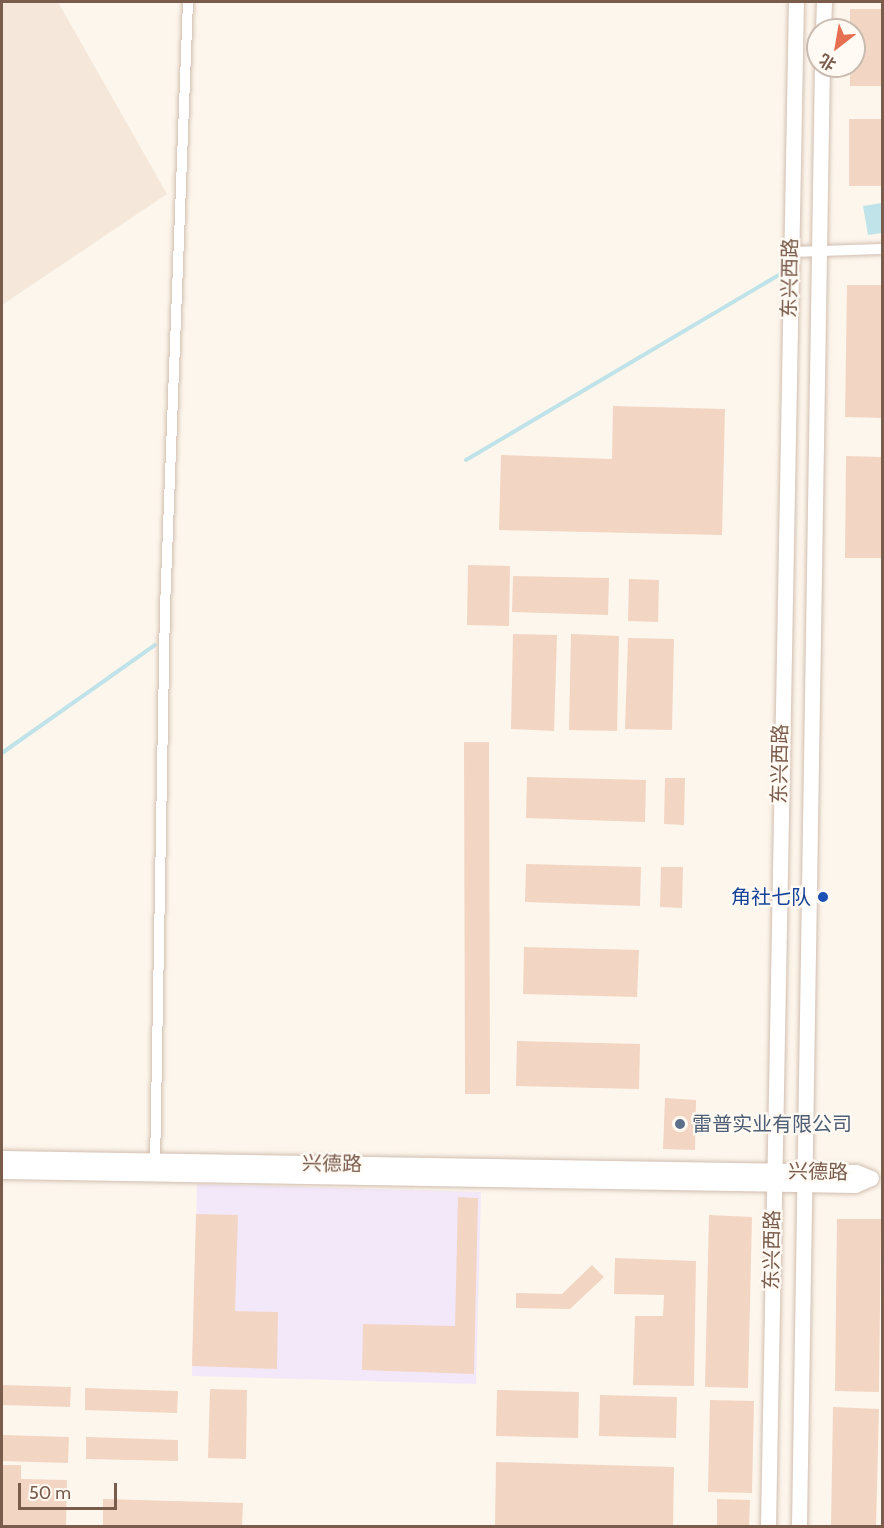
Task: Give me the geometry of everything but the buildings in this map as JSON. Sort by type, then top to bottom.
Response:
[{"type":"main road","name":"东兴西路","points":[[768,1527],[796,2]]},
{"type":"main road","points":[[823,18],[824,2]]},
{"type":"main road","name":"东兴西路","points":[[799,1527],[822,78]]},
{"type":"main road","name":"兴德路","points":[[2,1158],[155,1167]]},
{"type":"main road","name":"兴德路","points":[[2,1171],[155,1167],[774,1177],[805,1178],[855,1185],[877,1178]]},
{"type":"street","points":[[155,1167],[165,608],[188,2]]},
{"type":"street","points":[[790,252],[882,249]]},
{"type":"shaded area","points":[[2,2],[58,2],[167,194],[2,305]]},
{"type":"shaded area","points":[[197,1184],[481,1192],[476,1384],[192,1376]]},
{"type":"water","points":[[882,203],[882,233],[868,235],[863,206]]},
{"type":"waterway","points":[[466,460],[780,274]]},
{"type":"waterway","points":[[2,753],[155,645]]},
{"type":"place","name":"角社七队","points":[[823,897]]},
{"type":"place","name":"雷普实业有限公司","points":[[680,1124]]}]
